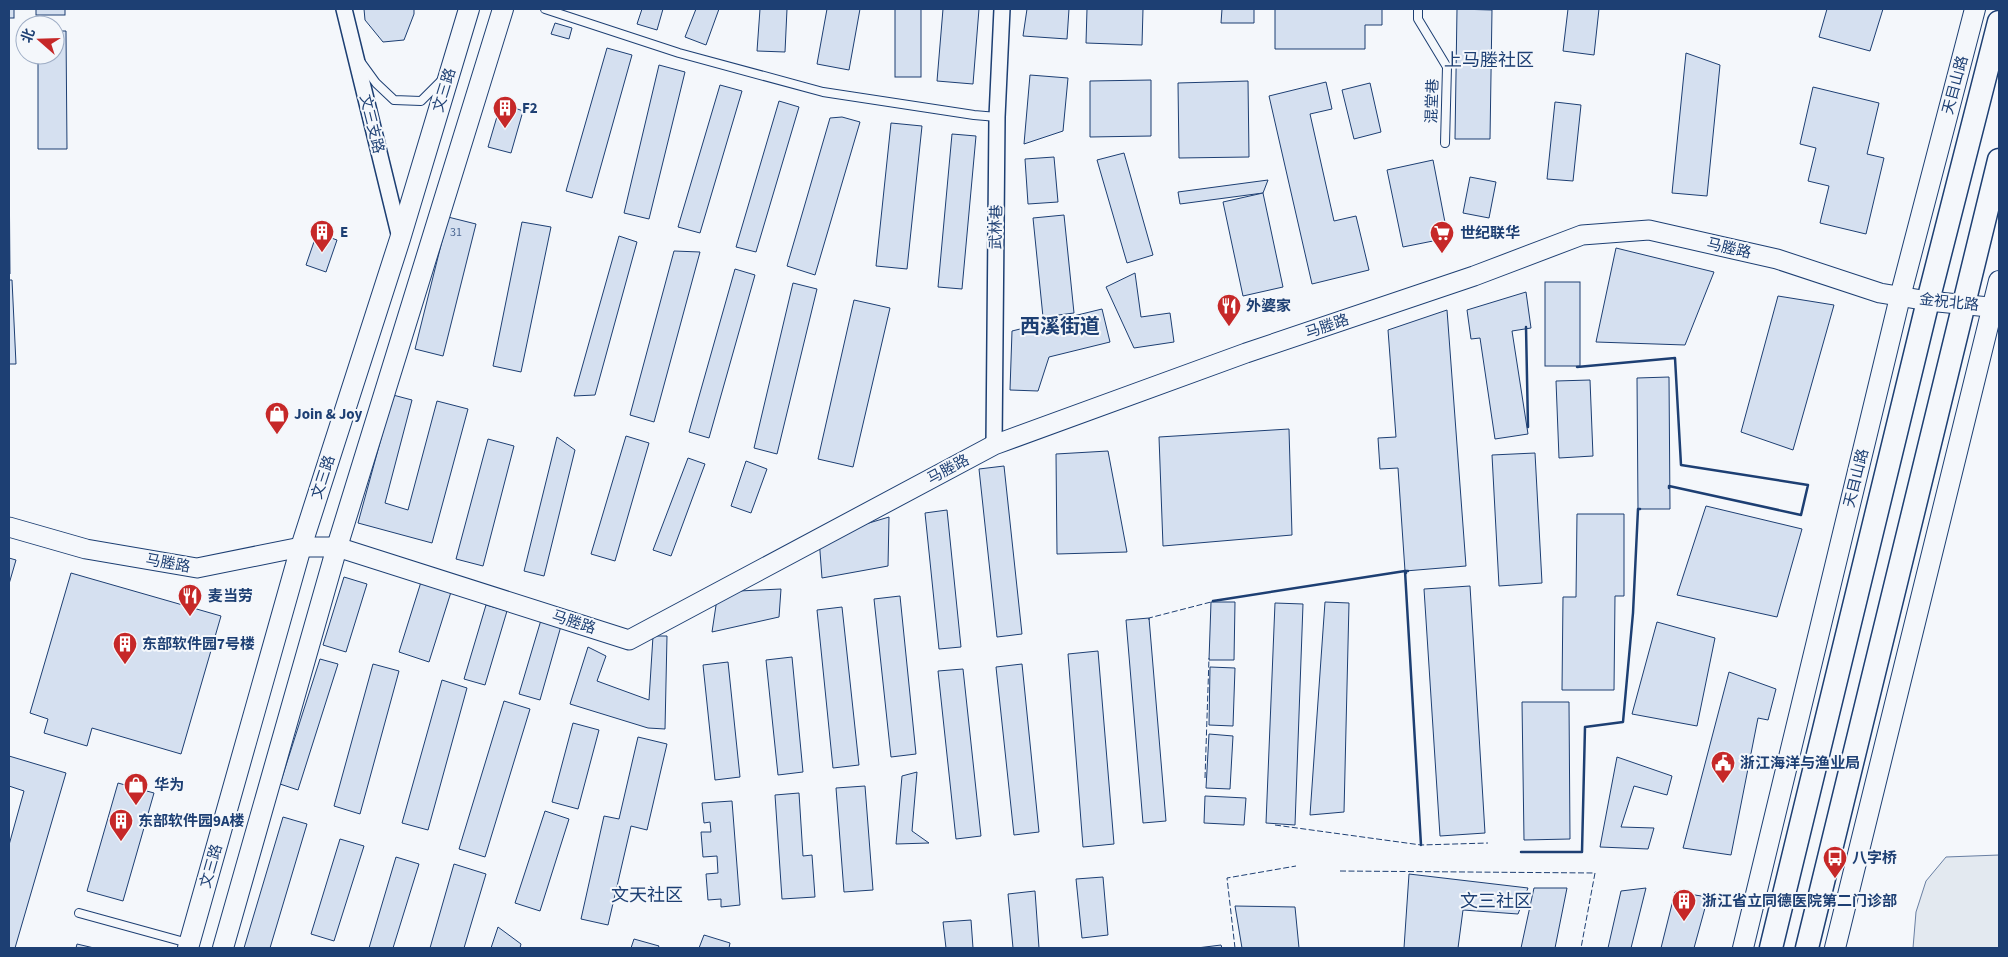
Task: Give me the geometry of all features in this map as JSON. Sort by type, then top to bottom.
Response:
[{"type":"main road","name":"文三路","points":[[189,946],[300,547],[400,239],[470,9]]},
{"type":"main road","points":[[223,948],[337,547],[503,9]]},
{"type":"main road","name":"天目山路","points":[[1743,948],[1900,297],[1975,9]]},
{"type":"main road","name":"天目山路","points":[[1771,948],[1928,301],[1999,22]]},
{"type":"main road","points":[[1807,948],[1999,160]]},
{"type":"main road","points":[[1835,948],[1996,307],[1999,281]]},
{"type":"street","name":"文三支路","points":[[344,9],[400,239]]},
{"type":"street","name":"武林巷","points":[[994,444],[997,117],[1002,9]]},
{"type":"street","name":"马塍路","points":[[9,526],[86,549],[197,568],[300,547],[337,547],[628,640],[994,444],[1246,354],[1474,276],[1582,235],[1649,230],[1777,259],[1880,293],[1900,297]]},
{"type":"street","name":"金祝北路","points":[[1900,297],[1996,307]]},
{"type":"lane","points":[[545,9],[679,53],[823,92],[964,114],[997,117]]},
{"type":"lane","name":"混堂巷","points":[[1418,9],[1418,19],[1448,66],[1444,143]]},
{"type":"lane","points":[[355,54],[376,83],[394,100],[421,101],[449,73]]},
{"type":"lane","points":[[79,913],[189,946]]},
{"type":"shaded area","points":[[1999,855],[1999,948],[1913,948],[1916,912],[1926,881],[1946,857]]},
{"type":"building","points":[[9,9],[14,9],[14,18],[9,18]]},
{"type":"building","points":[[36,9],[65,9],[65,15],[36,15]]},
{"type":"building","points":[[364,9],[414,9],[414,14],[404,40],[383,42],[365,20]]},
{"type":"building","points":[[642,9],[663,9],[657,30],[637,24]]},
{"type":"building","points":[[696,9],[719,9],[706,45],[685,37]]},
{"type":"building","points":[[760,9],[787,9],[785,52],[757,51]]},
{"type":"building","points":[[827,9],[860,9],[849,70],[817,64]]},
{"type":"building","points":[[895,9],[921,9],[921,77],[895,77]]},
{"type":"building","points":[[943,9],[979,9],[973,84],[937,81]]},
{"type":"building","points":[[1027,9],[1069,9],[1067,39],[1023,36]]},
{"type":"building","points":[[1087,9],[1143,9],[1142,45],[1086,43]]},
{"type":"building","points":[[1222,9],[1254,9],[1254,23],[1221,23]]},
{"type":"building","points":[[1275,9],[1382,9],[1382,25],[1365,25],[1365,49],[1275,49]]},
{"type":"building","points":[[1457,9],[1492,10],[1490,139],[1455,139]]},
{"type":"building","points":[[1568,9],[1599,9],[1594,55],[1563,51]]},
{"type":"building","points":[[1827,9],[1883,9],[1870,51],[1819,37]]},
{"type":"building","points":[[555,23],[572,28],[569,39],[551,34]]},
{"type":"building","points":[[66,31],[67,149],[38,149],[38,65],[65,65]]},
{"type":"building","points":[[607,48],[632,55],[592,198],[566,191]]},
{"type":"building","points":[[1686,53],[1720,65],[1707,196],[1672,193]]},
{"type":"building","points":[[659,65],[685,72],[649,219],[624,213]]},
{"type":"building","points":[[1030,75],[1068,78],[1063,131],[1024,144]]},
{"type":"building","points":[[1151,80],[1151,136],[1090,137],[1090,81]]},
{"type":"building","points":[[1248,81],[1249,157],[1179,158],[1178,83]]},
{"type":"building","points":[[1326,82],[1332,109],[1310,114],[1334,221],[1356,216],[1369,270],[1312,284],[1269,96]]},
{"type":"building","points":[[1370,83],[1381,132],[1354,139],[1342,90]]},
{"type":"building","points":[[720,85],[742,91],[700,233],[678,227]]},
{"type":"building","points":[[1813,87],[1879,103],[1867,154],[1884,158],[1866,234],[1820,223],[1829,186],[1808,181],[1816,148],[1800,144]]},
{"type":"building","points":[[779,101],[799,107],[756,252],[736,247]]},
{"type":"building","points":[[1555,102],[1581,105],[1573,181],[1547,179]]},
{"type":"building","name":"F2","points":[[501,103],[523,111],[511,153],[488,147]]},
{"type":"building","points":[[842,117],[860,122],[815,275],[787,266],[830,118]]},
{"type":"building","points":[[891,123],[922,126],[907,269],[876,266]]},
{"type":"building","points":[[952,134],[976,136],[962,289],[938,287]]},
{"type":"building","points":[[1124,153],[1153,255],[1127,263],[1097,160]]},
{"type":"building","points":[[9,156],[10,274],[9,274]]},
{"type":"building","points":[[1054,157],[1058,202],[1028,204],[1025,159]]},
{"type":"building","points":[[1433,160],[1448,238],[1403,247],[1387,170]]},
{"type":"building","points":[[1470,177],[1496,182],[1489,218],[1463,213]]},
{"type":"building","points":[[1268,180],[1263,193],[1180,204],[1178,192]]},
{"type":"building","points":[[1263,193],[1283,287],[1243,296],[1223,202]]},
{"type":"building","points":[[1064,215],[1074,313],[1043,317],[1033,218]]},
{"type":"building","points":[[448,217],[476,224],[443,356],[415,349]]},
{"type":"building","points":[[522,222],[551,227],[521,372],[493,366]]},
{"type":"building","name":"E","points":[[317,233],[337,240],[326,272],[306,265]]},
{"type":"building","points":[[619,236],[637,242],[595,395],[574,396]]},
{"type":"building","points":[[1616,248],[1714,272],[1685,345],[1596,342]]},
{"type":"building","points":[[674,251],[700,252],[654,422],[630,415]]},
{"type":"building","points":[[735,269],[755,275],[709,438],[689,432]]},
{"type":"building","points":[[1135,273],[1141,317],[1170,313],[1174,342],[1134,348],[1106,287]]},
{"type":"building","points":[[9,280],[12,280],[16,364],[9,364]]},
{"type":"building","points":[[1545,282],[1580,282],[1580,366],[1545,366]]},
{"type":"building","points":[[793,283],[817,289],[777,454],[754,448]]},
{"type":"building","points":[[1526,292],[1531,328],[1512,331],[1528,434],[1495,439],[1480,338],[1471,339],[1467,310]]},
{"type":"building","points":[[1778,296],[1834,305],[1793,450],[1741,432]]},
{"type":"building","points":[[854,300],[890,308],[853,467],[818,459]]},
{"type":"building","points":[[1102,309],[1110,342],[1049,357],[1038,391],[1010,390],[1012,331]]},
{"type":"building","points":[[1447,310],[1466,566],[1405,571],[1398,468],[1380,469],[1378,438],[1396,437],[1388,330]]},
{"type":"building","points":[[1669,377],[1670,509],[1638,509],[1637,378]]},
{"type":"building","points":[[1590,380],[1593,456],[1559,458],[1556,381]]},
{"type":"building","points":[[393,395],[412,400],[385,503],[408,510],[437,401],[468,409],[432,543],[358,523]]},
{"type":"building","points":[[1289,429],[1292,535],[1163,546],[1159,437]]},
{"type":"building","points":[[626,436],[649,443],[615,561],[591,554]]},
{"type":"building","points":[[557,437],[575,450],[544,576],[524,571]]},
{"type":"building","points":[[488,439],[514,446],[483,566],[456,559]]},
{"type":"building","points":[[1108,451],[1127,552],[1057,554],[1056,454]]},
{"type":"building","points":[[1535,453],[1542,583],[1499,586],[1492,455]]},
{"type":"building","points":[[688,458],[705,464],[671,556],[653,550]]},
{"type":"building","points":[[746,461],[767,469],[751,513],[731,506]]},
{"type":"building","points":[[1004,466],[1022,634],[997,637],[979,469]]},
{"type":"building","points":[[1706,506],[1802,529],[1777,617],[1677,595]]},
{"type":"building","points":[[947,510],[961,647],[939,649],[925,513]]},
{"type":"building","points":[[1577,514],[1624,514],[1624,596],[1615,596],[1614,690],[1562,690],[1563,597],[1576,597]]},
{"type":"building","points":[[889,517],[888,566],[822,578],[819,538]]},
{"type":"building","points":[[9,558],[16,560],[9,584]]},
{"type":"building","name":"东部软件园7号楼","points":[[71,573],[221,616],[181,754],[92,728],[87,746],[44,733],[48,719],[30,713]]},
{"type":"building","points":[[344,577],[367,584],[346,652],[323,645]]},
{"type":"building","points":[[421,582],[451,592],[429,662],[399,652]]},
{"type":"building","points":[[1470,586],[1485,833],[1440,836],[1424,589]]},
{"type":"building","points":[[781,589],[779,617],[712,632],[718,592]]},
{"type":"building","points":[[900,596],[916,754],[891,757],[874,599]]},
{"type":"building","points":[[1211,602],[1235,602],[1234,660],[1209,660]]},
{"type":"building","points":[[1325,602],[1349,603],[1344,812],[1310,815]]},
{"type":"building","points":[[1275,603],[1303,604],[1295,825],[1266,823]]},
{"type":"building","points":[[486,605],[507,611],[485,685],[464,679]]},
{"type":"building","points":[[842,607],[859,765],[833,768],[817,610]]},
{"type":"building","points":[[1149,618],[1166,821],[1143,823],[1126,620]]},
{"type":"building","points":[[541,620],[561,626],[540,700],[519,694]]},
{"type":"building","points":[[1657,622],[1715,638],[1697,726],[1632,714]]},
{"type":"building","points":[[653,636],[667,636],[665,729],[648,728],[570,704],[588,647],[606,656],[597,681],[649,700]]},
{"type":"building","points":[[1098,651],[1114,844],[1083,847],[1068,654]]},
{"type":"building","points":[[792,657],[803,772],[778,775],[766,660]]},
{"type":"building","points":[[320,659],[338,664],[298,790],[280,784]]},
{"type":"building","points":[[728,662],[740,777],[715,780],[703,665]]},
{"type":"building","points":[[373,664],[399,671],[360,814],[334,806]]},
{"type":"building","points":[[1022,664],[1039,832],[1014,835],[996,667]]},
{"type":"building","points":[[1210,667],[1235,668],[1233,726],[1209,725]]},
{"type":"building","points":[[963,669],[981,836],[956,839],[938,671]]},
{"type":"building","name":"浙江海洋与渔业局","points":[[1729,672],[1776,689],[1768,720],[1758,718],[1731,855],[1683,848]]},
{"type":"building","points":[[442,680],[467,688],[428,830],[402,823]]},
{"type":"building","points":[[504,701],[530,709],[485,857],[459,849]]},
{"type":"building","points":[[1522,702],[1569,702],[1570,839],[1524,840]]},
{"type":"building","points":[[573,723],[599,730],[578,809],[552,802]]},
{"type":"building","points":[[1209,734],[1233,736],[1230,789],[1206,788]]},
{"type":"building","points":[[638,737],[667,744],[647,830],[631,826],[608,925],[581,919],[604,816],[619,819]]},
{"type":"building","points":[[9,756],[66,773],[15,948],[9,948],[9,845],[24,791],[9,786]]},
{"type":"building","points":[[1617,757],[1672,776],[1667,795],[1634,786],[1621,827],[1654,828],[1648,849],[1600,847]]},
{"type":"building","points":[[917,772],[912,831],[929,843],[896,844],[902,776]]},
{"type":"building","name":"东部软件园9A楼","points":[[118,783],[154,793],[123,901],[87,891]]},
{"type":"building","points":[[865,786],[873,890],[844,892],[836,788]]},
{"type":"building","points":[[799,793],[803,856],[812,855],[815,897],[782,899],[775,795]]},
{"type":"building","points":[[1205,796],[1246,798],[1244,825],[1204,823]]},
{"type":"building","points":[[732,801],[740,905],[721,907],[721,899],[708,900],[706,874],[718,873],[717,856],[703,857],[701,832],[711,832],[710,822],[704,823],[702,803]]},
{"type":"building","points":[[545,811],[569,819],[540,911],[515,903]]},
{"type":"building","points":[[283,817],[307,824],[270,948],[244,948]]},
{"type":"building","points":[[340,839],[364,846],[334,941],[311,934]]},
{"type":"building","points":[[396,857],[419,864],[393,948],[369,948]]},
{"type":"building","points":[[454,864],[486,874],[464,948],[430,948]]},
{"type":"building","points":[[1409,874],[1528,888],[1518,914],[1463,910],[1458,948],[1404,948]]},
{"type":"building","points":[[1103,877],[1108,935],[1082,938],[1076,879]]},
{"type":"building","points":[[1534,888],[1567,888],[1555,948],[1521,948]]},
{"type":"building","points":[[1646,888],[1631,948],[1608,948],[1621,891]]},
{"type":"building","points":[[1035,891],[1039,948],[1013,948],[1008,894]]},
{"type":"building","name":"浙江省立同德医院第二门诊部","points":[[1675,892],[1708,897],[1694,948],[1661,948]]},
{"type":"building","points":[[1235,906],[1295,907],[1299,948],[1242,948]]},
{"type":"building","points":[[971,920],[973,948],[946,948],[943,922]]},
{"type":"building","points":[[498,927],[521,944],[520,948],[491,948]]},
{"type":"building","points":[[704,935],[730,943],[729,948],[699,948]]},
{"type":"building","points":[[634,939],[659,946],[658,948],[631,948]]},
{"type":"building","points":[[77,944],[94,948],[76,948]]},
{"type":"building","points":[[1221,945],[1222,948],[1197,948]]},
{"type":"fence","points":[[1149,620],[1149,618],[1211,603]]},
{"type":"fence","points":[[1205,778],[1209,658]]},
{"type":"fence","points":[[1275,825],[1421,845],[1488,843]]},
{"type":"fence","points":[[1235,948],[1227,878],[1296,866]]},
{"type":"fence","points":[[1340,871],[1595,873],[1581,948]]},
{"type":"wall","points":[[1526,327],[1528,427]]},
{"type":"wall","points":[[1577,367],[1675,358],[1681,465],[1808,485],[1801,515],[1669,486],[1669,488]]},
{"type":"wall","points":[[1521,852],[1582,852],[1585,727],[1623,722],[1633,613],[1638,509],[1640,509]]},
{"type":"wall","points":[[1408,571],[1405,571],[1421,845]]},
{"type":"wall","points":[[1213,601],[1405,571],[1406,573]]},
{"type":"place","name":"F2","points":[[505,129]]},
{"type":"place","name":"E","points":[[322,253]]},
{"type":"place","name":"世纪联华","points":[[1442,254]]},
{"type":"place","name":"外婆家","points":[[1229,327]]},
{"type":"place","name":"Join & Joy","points":[[277,435]]},
{"type":"place","name":"麦当劳","points":[[190,617]]},
{"type":"place","name":"东部软件园7号楼","points":[[125,665]]},
{"type":"place","name":"浙江海洋与渔业局","points":[[1723,784]]},
{"type":"place","name":"华为","points":[[136,806]]},
{"type":"place","name":"东部软件园9A楼","points":[[121,842]]},
{"type":"place","name":"八字桥","points":[[1835,879]]},
{"type":"place","name":"浙江省立同德医院第二门诊部","points":[[1684,922]]},
{"type":"district","name":"上马塍社区","points":[[1489,60]]},
{"type":"district","name":"西溪街道","points":[[1060,326]]},
{"type":"district","name":"文天社区","points":[[647,895]]},
{"type":"district","name":"文三社区","points":[[1496,901]]}]
